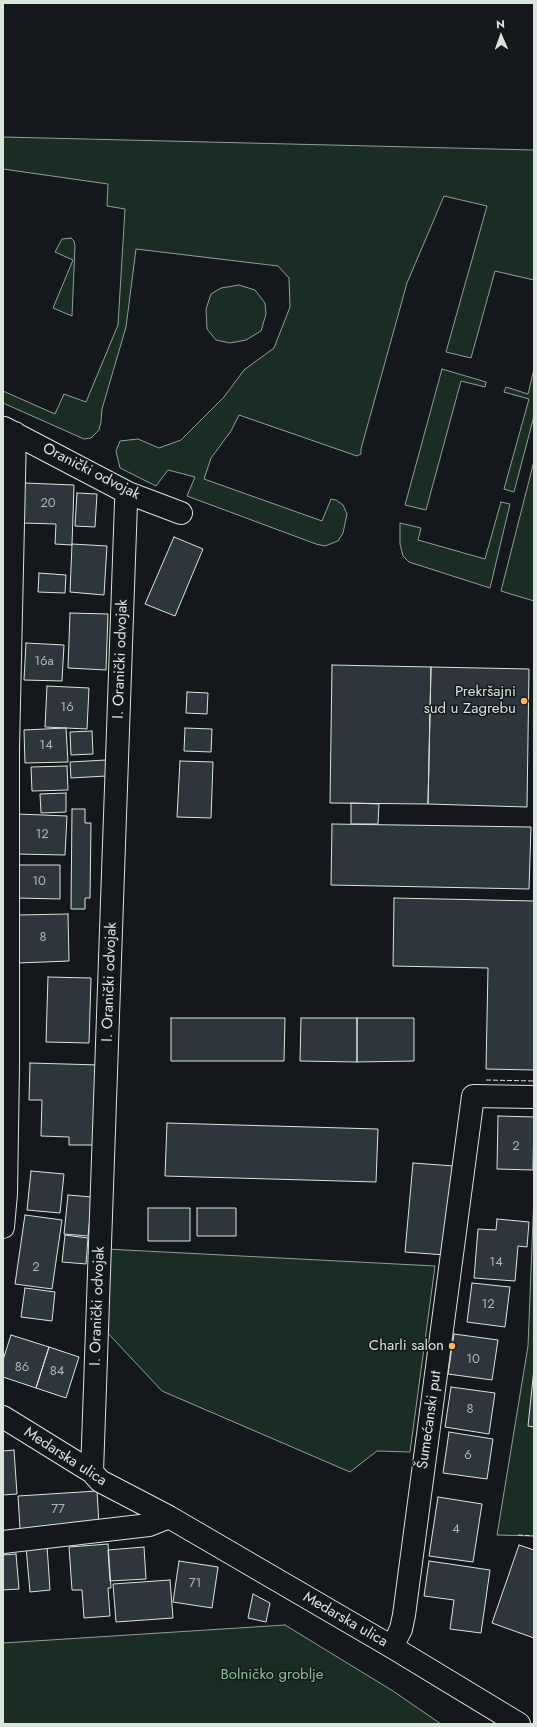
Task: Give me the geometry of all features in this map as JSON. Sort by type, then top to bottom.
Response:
[{"type":"street","name":"Oranički odvojak","points":[[9,430],[128,493],[181,513]]},
{"type":"street","points":[[3,1227],[6,1194],[8,1067],[9,430]]},
{"type":"street","name":"I. Oranički odvojak","points":[[92,1472],[126,510],[128,493]]},
{"type":"street","name":"Šumećanski put","points":[[392,1647],[401,1629],[404,1615],[473,1096],[534,1097]]},
{"type":"street","name":"Medarska ulica","points":[[3,1417],[92,1472],[100,1481],[169,1518],[392,1647],[519,1724]]},
{"type":"street","points":[[3,1542],[149,1525],[169,1518]]},
{"type":"green space","points":[[3,137],[534,150],[534,280],[495,271],[471,358],[446,352],[487,206],[444,196],[407,283],[361,449],[361,454],[357,456],[239,415],[231,431],[211,458],[204,479],[322,521],[331,499],[336,500],[343,505],[347,514],[343,533],[338,541],[325,546],[316,544],[187,496],[195,477],[168,470],[156,486],[120,468],[116,451],[120,441],[138,439],[159,448],[181,440],[224,397],[244,370],[274,348],[290,307],[289,278],[278,266],[136,249],[126,327],[102,409],[99,430],[91,438],[84,439],[3,403],[3,391],[55,414],[64,394],[86,402],[118,325],[125,209],[107,206],[108,184],[3,169]]},
{"type":"green space","points":[[71,238],[74,241],[75,246],[72,316],[53,308],[73,260],[55,252],[62,239]]},
{"type":"green space","points":[[239,285],[255,290],[265,303],[266,314],[261,331],[246,340],[230,343],[216,340],[207,329],[206,309],[211,294],[221,288]]},
{"type":"green space","points":[[442,369],[486,382],[485,387],[461,381],[426,510],[405,505]]},
{"type":"green space","points":[[534,369],[534,416],[514,492],[504,489],[529,399],[504,392],[506,387],[528,394]]},
{"type":"green space","points":[[534,461],[534,601],[501,591]]},
{"type":"green space","points":[[501,502],[510,504],[490,588],[409,562],[403,556],[400,544],[400,523],[421,528],[418,540],[485,559]]},
{"type":"green space","points":[[534,1195],[534,1536],[497,1535],[528,1346]]},
{"type":"green space","points":[[106,1249],[435,1266],[410,1452],[377,1451],[350,1472],[162,1391],[104,1329]]},
{"type":"green space","name":"Bolničko groblje","points":[[285,1625],[393,1691],[441,1724],[3,1724],[3,1643]]},
{"type":"building","points":[[24,483],[74,485],[72,545],[55,544],[56,524],[22,523]]},
{"type":"building","points":[[77,493],[97,494],[95,527],[75,526]]},
{"type":"building","points":[[174,537],[203,549],[175,616],[145,604]]},
{"type":"building","points":[[72,544],[107,546],[104,595],[70,592]]},
{"type":"building","points":[[39,573],[66,575],[65,593],[38,592]]},
{"type":"building","points":[[70,613],[108,614],[106,670],[68,668]]},
{"type":"building","points":[[26,643],[64,645],[62,681],[24,680]]},
{"type":"building","points":[[332,665],[431,667],[428,804],[330,803]]},
{"type":"building","points":[[431,667],[529,669],[527,807],[428,804]]},
{"type":"building","points":[[47,686],[89,688],[87,729],[45,727]]},
{"type":"building","points":[[187,692],[208,693],[207,714],[186,713]]},
{"type":"building","points":[[66,728],[68,762],[25,763],[24,730]]},
{"type":"building","points":[[185,728],[212,729],[211,752],[184,751]]},
{"type":"building","points":[[92,731],[93,754],[71,755],[70,732]]},
{"type":"building","points":[[106,760],[106,776],[71,778],[70,762]]},
{"type":"building","points":[[180,761],[213,762],[211,818],[177,817]]},
{"type":"building","points":[[67,766],[68,790],[32,791],[31,767]]},
{"type":"building","points":[[66,793],[66,812],[41,813],[40,794]]},
{"type":"building","points":[[351,803],[379,804],[378,824],[351,824]]},
{"type":"building","points":[[72,809],[85,809],[85,823],[91,823],[90,898],[85,898],[85,909],[71,909]]},
{"type":"building","points":[[18,814],[67,816],[65,855],[17,854]]},
{"type":"building","points":[[332,824],[531,827],[529,889],[331,885]]},
{"type":"building","points":[[18,865],[60,865],[60,899],[17,898]]},
{"type":"building","points":[[394,898],[534,901],[534,1070],[486,1069],[488,968],[393,966]]},
{"type":"building","points":[[68,914],[69,961],[19,963],[18,915]]},
{"type":"building","points":[[48,977],[91,978],[89,1043],[46,1042]]},
{"type":"building","points":[[171,1018],[285,1018],[284,1061],[171,1061]]},
{"type":"building","points":[[301,1018],[357,1018],[357,1062],[300,1061]]},
{"type":"building","points":[[357,1018],[414,1018],[414,1061],[357,1062]]},
{"type":"building","points":[[30,1063],[100,1065],[98,1145],[69,1145],[69,1137],[41,1136],[42,1100],[29,1100]]},
{"type":"building","points":[[498,1116],[534,1117],[533,1170],[497,1169]]},
{"type":"building","points":[[167,1123],[378,1129],[376,1182],[165,1176]]},
{"type":"building","points":[[413,1163],[454,1166],[445,1255],[405,1252]]},
{"type":"building","points":[[31,1171],[64,1174],[60,1213],[27,1210]]},
{"type":"building","points":[[68,1195],[92,1197],[88,1236],[64,1234]]},
{"type":"building","points":[[148,1208],[190,1208],[190,1241],[148,1241]]},
{"type":"building","points":[[197,1208],[236,1208],[236,1236],[197,1236]]},
{"type":"building","points":[[25,1215],[62,1220],[52,1289],[15,1284]]},
{"type":"building","points":[[497,1219],[529,1222],[527,1247],[518,1246],[515,1281],[474,1278],[478,1229],[496,1230]]},
{"type":"building","points":[[65,1235],[88,1238],[86,1264],[62,1262]]},
{"type":"building","points":[[472,1283],[510,1287],[505,1327],[467,1322]]},
{"type":"building","points":[[25,1288],[55,1292],[52,1321],[21,1317]]},
{"type":"building","points":[[454,1334],[498,1340],[492,1380],[448,1374]]},
{"type":"building","points":[[11,1335],[49,1347],[36,1388],[3,1377],[3,1360]]},
{"type":"building","points":[[49,1347],[79,1357],[66,1398],[36,1388]]},
{"type":"building","points":[[534,1369],[534,1427],[528,1426]]},
{"type":"building","points":[[451,1387],[495,1393],[489,1434],[445,1427]]},
{"type":"building","points":[[449,1432],[493,1439],[487,1479],[443,1473]]},
{"type":"building","points":[[14,1450],[17,1494],[3,1495],[3,1451]]},
{"type":"building","points":[[97,1491],[99,1525],[20,1529],[18,1496]]},
{"type":"building","points":[[438,1497],[482,1504],[473,1562],[429,1556]]},
{"type":"building","points":[[108,1544],[111,1588],[108,1588],[110,1616],[84,1618],[82,1590],[72,1590],[69,1547]]},
{"type":"building","points":[[519,1545],[534,1550],[534,1638],[492,1623]]},
{"type":"building","points":[[47,1546],[50,1590],[30,1592],[26,1547]]},
{"type":"building","points":[[144,1547],[146,1579],[110,1581],[108,1550]]},
{"type":"building","points":[[16,1554],[19,1589],[3,1590],[3,1555]]},
{"type":"building","points":[[179,1561],[218,1567],[212,1608],[173,1602]]},
{"type":"building","points":[[429,1561],[490,1570],[481,1633],[450,1629],[454,1600],[424,1596]]},
{"type":"building","points":[[170,1580],[173,1618],[116,1622],[113,1584]]},
{"type":"building","points":[[253,1594],[270,1603],[266,1622],[248,1618]]},
{"type":"fence","points":[[486,1080],[534,1081]]},
{"type":"fence","points":[[518,1535],[534,1536]]},
{"type":"place","name":"Prekršajni sud u Zagrebu","points":[[524,701]]},
{"type":"place","name":"Charli salon","points":[[452,1346]]}]
